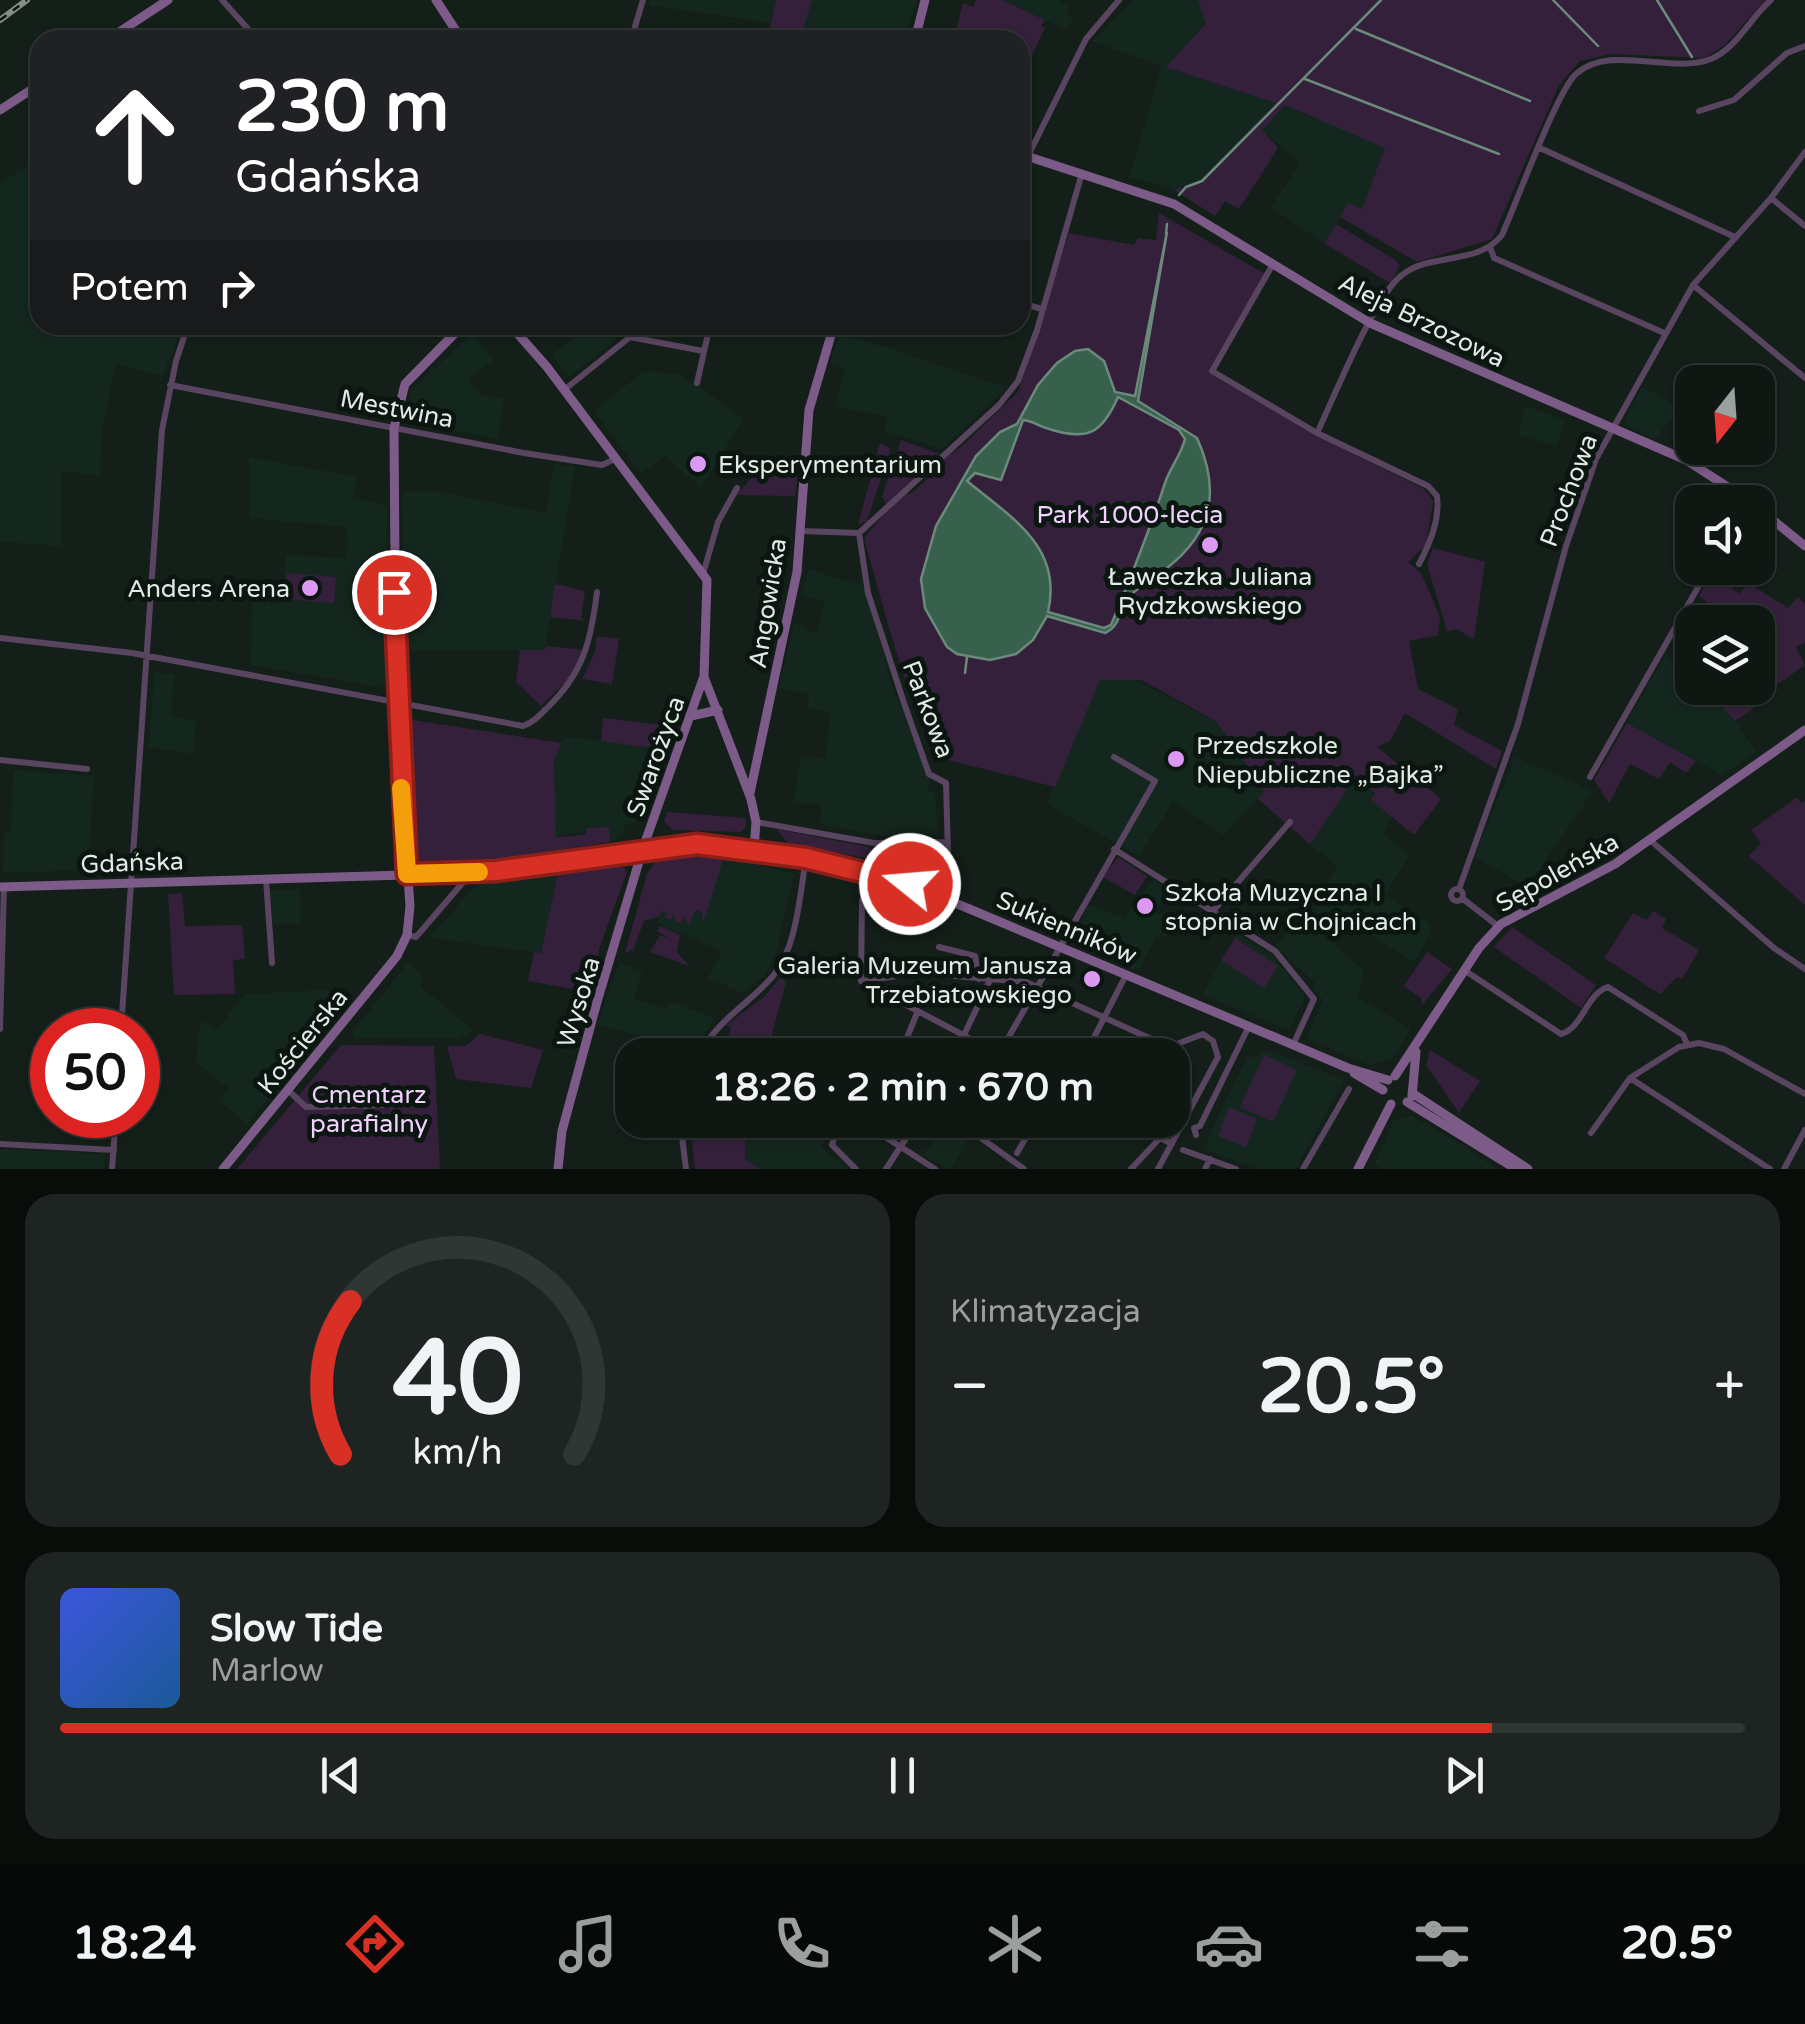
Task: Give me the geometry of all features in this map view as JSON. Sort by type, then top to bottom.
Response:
[{"type":"street","points":[[122,30],[168,0]]},
{"type":"street","points":[[222,0],[249,30]]},
{"type":"street","points":[[436,0],[456,30]]},
{"type":"street","points":[[634,30],[643,0]]},
{"type":"street","points":[[1030,144],[1084,42],[1118,0]]},
{"type":"street","points":[[1317,433],[1370,323],[1401,275],[1490,247],[1502,235],[1562,94],[1579,71],[1600,62],[1681,65],[1712,58],[1730,46],[1771,0]]},
{"type":"street","points":[[916,30],[923,1]]},
{"type":"street","points":[[1699,110],[1734,100],[1787,53],[1805,46]]},
{"type":"street","points":[[0,110],[30,90]]},
{"type":"street","points":[[1540,148],[1735,237]]},
{"type":"street","name":"Prochowa","points":[[1498,926],[1462,899],[1456,902],[1451,896],[1459,889],[1518,724],[1583,492],[1662,332],[1692,285],[1771,198],[1805,152]]},
{"type":"street","name":"Aleja Brzozowa","points":[[1030,157],[1178,206],[1370,323],[1614,428],[1702,469],[1724,485]]},
{"type":"street","points":[[798,531],[859,533],[1010,394],[1042,309],[1083,172]]},
{"type":"street","points":[[1771,198],[1805,226]]},
{"type":"street","points":[[1490,247],[1494,258],[1662,332]]},
{"type":"street","points":[[1273,264],[1212,371],[1317,433],[1428,486],[1437,496],[1430,544],[1419,564]]},
{"type":"street","points":[[1692,285],[1805,378]]},
{"type":"street","points":[[1030,306],[1042,309]]},
{"type":"street","points":[[123,1008],[160,448],[170,386],[185,335]]},
{"type":"street","points":[[407,935],[396,702],[394,428],[405,384],[453,335]]},
{"type":"street","points":[[518,335],[703,574],[708,588],[704,676],[749,794],[756,822],[754,849]]},
{"type":"street","points":[[697,383],[707,335]]},
{"type":"street","name":"Angowicka","points":[[749,794],[798,572],[809,410],[831,335]]},
{"type":"street","points":[[564,390],[630,337],[703,352]]},
{"type":"street","name":"Mestwina","points":[[170,386],[542,456],[602,465],[615,459]]},
{"type":"street","points":[[703,574],[718,522],[737,488]]},
{"type":"street","points":[[1775,522],[1805,546]]},
{"type":"street","name":"Parkowa","points":[[859,533],[868,593],[930,774],[946,783],[946,864],[935,894]]},
{"type":"street","points":[[1590,778],[1699,585]]},
{"type":"street","points":[[0,638],[146,657],[518,725],[533,722],[572,684],[589,650],[598,592]]},
{"type":"street","name":"Swarożyca","points":[[643,848],[704,676]]},
{"type":"street","points":[[691,716],[718,710]]},
{"type":"street","name":"Sępoleńska","points":[[1389,1082],[1416,1050],[1464,970],[1498,926],[1525,908],[1615,864],[1805,730]]},
{"type":"street","points":[[1005,1038],[1155,781],[1114,757]]},
{"type":"street","points":[[0,760],[87,769]]},
{"type":"street","points":[[742,773],[755,769]]},
{"type":"street","points":[[756,822],[874,843],[948,842]]},
{"type":"street","points":[[1212,912],[1290,822]]},
{"type":"street","points":[[1650,840],[1774,948],[1805,969]]},
{"type":"street","name":"Sukienników","points":[[643,848],[697,844],[754,849],[876,874],[935,894],[1410,1093]]},
{"type":"street","name":"Gdańska","points":[[2,887],[471,872],[643,848]]},
{"type":"street","name":"Wysoka","points":[[558,1169],[568,1109],[643,848]]},
{"type":"street","points":[[1114,850],[1276,951],[1313,996],[1293,1045]]},
{"type":"street","points":[[711,1038],[779,967],[788,946],[806,858]]},
{"type":"street","name":"Kościerska","points":[[223,1169],[397,956],[407,935],[416,936],[471,872]]},
{"type":"street","points":[[266,878],[272,963]]},
{"type":"street","points":[[861,981],[866,879]]},
{"type":"street","points":[[0,1028],[2,887]]},
{"type":"street","points":[[940,947],[975,956],[979,978]]},
{"type":"street","points":[[1464,970],[1562,1034],[1570,1031],[1598,991],[1608,987],[1683,1036],[1686,1044]]},
{"type":"street","points":[[861,981],[919,973],[1038,986],[1142,1038]]},
{"type":"street","points":[[1096,1038],[1126,974]]},
{"type":"street","points":[[964,1035],[990,980]]},
{"type":"street","points":[[861,981],[969,1038]]},
{"type":"street","points":[[907,1038],[918,1013]]},
{"type":"street","points":[[1200,1126],[1250,1026]]},
{"type":"street","points":[[1190,1042],[1203,1034],[1218,1050],[1209,1078],[1190,1112]]},
{"type":"street","points":[[1591,1133],[1630,1078],[1686,1044],[1719,1047],[1805,1094]]},
{"type":"street","name":"Sępoleńska","points":[[1410,1093],[1416,1050]]},
{"type":"street","points":[[1643,1086],[1646,1067]]},
{"type":"street","points":[[1630,1078],[1770,1169]]},
{"type":"street","points":[[1358,1169],[1391,1104],[1389,1082]]},
{"type":"street","points":[[1302,1169],[1349,1089]]},
{"type":"street","points":[[288,1092],[306,1106],[426,1104]]},
{"type":"street","points":[[1391,1104],[1410,1093]]},
{"type":"street","points":[[1410,1093],[1516,1169]]},
{"type":"street","points":[[1410,1093],[1528,1169]]},
{"type":"street","points":[[1784,1169],[1805,1130]]},
{"type":"street","points":[[112,1169],[115,1138]]},
{"type":"street","points":[[682,1138],[686,1169]]},
{"type":"street","points":[[834,1138],[832,1145],[856,1169]]},
{"type":"street","points":[[889,1138],[935,1169]]},
{"type":"street","points":[[886,1169],[907,1138]]},
{"type":"street","points":[[985,1138],[1016,1157],[1024,1169]]},
{"type":"street","points":[[1010,1169],[1026,1138]]},
{"type":"street","points":[[1130,1169],[1156,1138]]},
{"type":"street","points":[[1163,1138],[1192,1153]]},
{"type":"street","points":[[1158,1169],[1175,1138]]},
{"type":"street","points":[[0,1144],[114,1150]]},
{"type":"street","points":[[1183,1150],[1236,1169]]},
{"type":"street","points":[[1206,1169],[1210,1160]]},
{"type":"shaded area","points":[[650,0],[776,0],[770,23],[649,5]]},
{"type":"shaded area","points":[[812,0],[917,0],[908,30],[803,30]]},
{"type":"shaded area","points":[[1002,0],[1057,0],[1069,6],[1066,13],[1073,17],[1067,30]]},
{"type":"shaded area","points":[[1133,0],[1198,0],[1206,22],[1167,66],[1277,103],[1200,182],[1174,190],[1129,177],[1162,66],[1091,41]]},
{"type":"shaded area","points":[[1285,105],[1386,148],[1362,209],[1348,204],[1324,243],[1271,208],[1300,162],[1261,130]]},
{"type":"shaded area","points":[[30,164],[30,335],[178,335],[163,376],[116,365],[102,429],[100,476],[61,471],[61,546],[0,542],[0,183]]},
{"type":"shaded area","points":[[1167,232],[1138,401],[1197,438],[1209,476],[1208,510],[1203,525],[1182,555],[1130,596],[1114,626],[1105,633],[1047,616],[1033,640],[1016,654],[990,660],[957,654],[947,647],[925,608],[921,579],[936,526],[976,456],[1000,432],[1017,424],[1038,385],[1057,363],[1075,351],[1088,349],[1104,361],[1115,392],[1135,396]],"holes":[[[1118,397],[1179,430],[1185,439],[1183,445],[1111,625],[1104,628],[1048,612],[1051,589],[1041,552],[1016,522],[967,481],[975,473],[1001,480],[1023,420],[1060,432],[1083,434],[1099,427]]]},
{"type":"shaded area","points":[[474,335],[493,360],[469,379],[481,395],[504,399],[498,439],[407,421],[411,391]]},
{"type":"shaded area","points":[[577,335],[621,335],[569,377],[552,355]]},
{"type":"shaded area","points":[[839,335],[843,335],[1007,388],[942,449],[884,431],[888,417],[835,406],[845,368],[830,363]]},
{"type":"shaded area","points":[[644,371],[681,374],[743,419],[701,488],[665,456],[641,474],[594,411]]},
{"type":"shaded area","points":[[1642,387],[1675,404],[1675,414],[1655,439],[1626,426],[1625,419]]},
{"type":"shaded area","points":[[1525,406],[1564,420],[1557,446],[1518,435]]},
{"type":"shaded area","points":[[249,457],[357,477],[353,498],[387,506],[389,684],[385,688],[251,665],[252,601],[281,604],[286,555],[346,558],[348,544],[346,527],[250,518]]},
{"type":"shaded area","points":[[554,464],[575,467],[545,650],[405,651],[404,632],[418,631],[425,621],[404,620],[402,492],[434,491],[546,513]]},
{"type":"shaded area","points":[[809,569],[856,584],[863,581],[893,688],[930,781],[928,791],[935,792],[938,835],[893,838],[820,824],[821,805],[794,802],[801,755],[826,759],[830,712],[808,708],[809,694],[779,688],[794,622],[817,634],[824,601],[801,596]]},
{"type":"shaded area","points":[[1666,654],[1675,662],[1675,705],[1724,705],[1756,752],[1722,775],[1627,723]]},
{"type":"shaded area","points":[[154,672],[174,674],[171,718],[196,720],[193,754],[149,747]]},
{"type":"shaded area","name":"Przedszkole Niepubliczne „Bajka”","points":[[1129,677],[1217,722],[1264,793],[1223,835],[1173,801],[1139,856],[1047,804],[1100,680]]},
{"type":"shaded area","points":[[564,737],[673,747],[647,818],[626,825],[616,841],[610,842],[608,827],[556,837],[554,761]]},
{"type":"shaded area","points":[[1515,757],[1593,791],[1528,887],[1474,857]]},
{"type":"shaded area","points":[[13,770],[94,776],[88,870],[3,873],[4,833],[11,832]]},
{"type":"shaded area","points":[[1354,778],[1375,794],[1371,800],[1393,817],[1383,834],[1409,855],[1385,895],[1428,922],[1431,932],[1414,962],[1332,911],[1316,928],[1364,971],[1358,997],[1411,1029],[1393,1058],[1369,1065],[1307,1038],[1323,1000],[1312,987],[1315,983],[1275,945],[1323,899],[1320,894],[1337,867],[1310,844]]},
{"type":"shaded area","points":[[724,857],[794,874],[776,953],[765,975],[743,993],[708,978],[722,951],[657,923],[662,911],[667,912],[666,918],[678,916],[676,921],[681,923],[696,910],[703,912],[701,920]]},
{"type":"shaded area","points":[[558,873],[541,953],[429,938],[479,882]]},
{"type":"shaded area","points":[[1153,879],[1173,893],[1167,901],[1162,898],[1154,911],[1178,922],[1168,937],[1158,934],[1138,970],[1072,944],[1089,904],[1124,919]]},
{"type":"shaded area","points":[[300,889],[301,923],[273,924],[270,890]]},
{"type":"shaded area","points":[[1237,934],[1273,956],[1305,996],[1289,1030],[1202,994]]},
{"type":"shaded area","points":[[408,963],[423,976],[421,987],[474,1031],[456,1039],[355,1038],[352,1032]]},
{"type":"shaded area","points":[[619,963],[642,971],[634,999],[667,1009],[672,1002],[715,1018],[702,1038],[645,1038],[597,1024]]},
{"type":"shaded area","points":[[329,990],[340,1000],[320,1025],[324,1029],[247,1124],[219,1100],[228,1088],[196,1062],[200,1021],[217,1029],[245,994]]},
{"type":"shaded area","points":[[1268,1050],[1344,1080],[1296,1169],[1257,1169],[1203,1149],[1248,1055],[1255,1058]]},
{"type":"shaded area","points":[[1411,1115],[1497,1169],[1382,1169],[1374,1164],[1393,1121]]},
{"type":"shaded area","points":[[745,1138],[825,1138],[821,1147],[848,1169],[760,1169],[745,1159]]},
{"type":"shaded area","points":[[935,1138],[967,1141],[951,1169],[923,1156]]},
{"type":"shaded area","points":[[0,1149],[105,1154],[104,1169],[0,1169]]},
{"type":"green space","points":[[776,0],[812,0],[803,30],[769,30]]},
{"type":"green space","points":[[976,0],[1002,0],[1045,20],[1030,60],[1030,30],[956,30],[963,3],[974,7]]},
{"type":"green space","points":[[1198,0],[1765,0],[1725,45],[1704,58],[1611,54],[1580,61],[1559,85],[1492,239],[1417,262],[1340,217],[1348,203],[1362,209],[1385,148],[1285,105],[1262,130],[1278,148],[1239,209],[1225,201],[1215,216],[1174,190],[1200,181],[1276,103],[1166,67],[1206,23]]},
{"type":"green space","name":"Park 1000-lecia","points":[[1159,213],[1265,274],[1209,369],[1214,376],[1315,435],[1424,489],[1433,501],[1426,545],[1408,562],[1421,573],[1440,617],[1438,635],[1409,641],[1418,689],[1458,709],[1454,725],[1502,751],[1496,769],[1405,713],[1390,741],[1377,747],[1441,799],[1414,835],[1371,800],[1375,793],[1354,779],[1310,844],[1258,799],[1264,792],[1217,722],[1142,680],[1100,680],[1055,787],[937,757],[925,731],[895,648],[864,538],[902,493],[910,494],[942,467],[937,462],[961,447],[1018,392],[1069,233],[1134,245],[1138,238],[1156,240]]},
{"type":"green space","points":[[1336,224],[1394,259],[1400,266],[1390,283],[1324,243]]},
{"type":"green space","points":[[901,440],[939,454],[886,505],[882,496]]},
{"type":"green space","points":[[880,443],[891,449],[867,521],[858,525]]},
{"type":"green space","points":[[761,468],[798,473],[795,496],[736,495]]},
{"type":"green space","points":[[1433,548],[1485,562],[1474,639],[1456,629],[1447,631],[1427,564]]},
{"type":"green space","name":"Anders Arena","points":[[287,573],[336,577],[334,603],[284,599]]},
{"type":"green space","points":[[555,584],[585,591],[581,618],[587,621],[550,617]]},
{"type":"green space","points":[[1705,585],[1729,585],[1739,594],[1751,585],[1788,608],[1798,597],[1805,604],[1805,642],[1796,647],[1805,665],[1775,686],[1775,605],[1711,605],[1699,596]]},
{"type":"green space","points":[[597,636],[619,639],[612,684],[582,679],[595,652]]},
{"type":"green space","points":[[546,646],[584,650],[568,680],[541,706],[516,682],[520,650],[545,650]]},
{"type":"green space","points":[[1721,705],[1752,705],[1754,708],[1735,721]]},
{"type":"green space","points":[[603,718],[679,727],[666,743],[635,746],[601,741]]},
{"type":"green space","points":[[406,719],[561,743],[554,761],[556,837],[586,835],[587,828],[609,827],[610,842],[505,858],[419,861],[414,849],[410,850],[407,800],[414,768]]},
{"type":"green space","points":[[1627,723],[1696,761],[1686,773],[1670,762],[1659,779],[1630,764],[1609,803],[1594,780]]},
{"type":"green space","points":[[1797,797],[1801,803],[1805,801],[1805,905],[1749,856],[1761,843],[1751,830]]},
{"type":"green space","points":[[667,812],[746,818],[746,826],[741,832],[673,830],[664,821]]},
{"type":"green space","points":[[776,829],[870,847],[871,859],[788,843]]},
{"type":"green space","points":[[724,857],[703,923],[702,912],[696,910],[689,925],[683,918],[681,923],[676,922],[673,914],[671,920],[665,918],[667,913],[662,911],[660,916],[644,921],[633,950],[625,953],[647,874],[658,858]]},
{"type":"green space","points":[[1118,857],[1147,876],[1135,895],[1103,877]]},
{"type":"green space","points":[[622,866],[627,872],[600,946],[591,992],[528,981],[534,952],[541,953],[558,873]]},
{"type":"green space","points":[[182,893],[185,926],[242,925],[245,958],[233,961],[235,994],[174,995],[168,894]]},
{"type":"green space","points":[[1653,911],[1666,919],[1662,928],[1699,950],[1682,979],[1677,977],[1660,994],[1604,958],[1633,913],[1647,920]]},
{"type":"green space","points":[[660,926],[680,935],[677,952],[689,966],[650,952],[660,935],[671,939],[657,931]]},
{"type":"green space","points":[[1512,927],[1596,985],[1581,1008],[1494,947]]},
{"type":"green space","points":[[1235,938],[1278,966],[1264,988],[1221,960]]},
{"type":"green space","points":[[1427,952],[1452,969],[1422,1005],[1421,998],[1404,986]]},
{"type":"green space","points":[[780,978],[786,982],[771,1038],[728,1038],[731,1028],[726,1025],[764,997]]},
{"type":"green space","points":[[480,1034],[543,1050],[531,1088],[456,1079],[447,1046],[465,1046]]},
{"type":"green space","name":"Cmentarz parafialny","points":[[341,1045],[434,1046],[440,1169],[237,1169]]},
{"type":"green space","points":[[1430,1050],[1480,1081],[1459,1113],[1426,1065]]},
{"type":"green space","points":[[1264,1055],[1297,1070],[1273,1122],[1240,1107]]},
{"type":"green space","points":[[1229,1107],[1257,1119],[1246,1147],[1218,1136]]},
{"type":"green space","points":[[692,1138],[745,1138],[745,1159],[760,1169],[695,1169]]},
{"type":"waterway","points":[[1179,195],[1186,187],[1202,181],[1381,0]]},
{"type":"waterway","points":[[1553,0],[1598,46]]},
{"type":"waterway","points":[[1657,0],[1692,57]]},
{"type":"waterway","points":[[1356,29],[1530,101]]},
{"type":"waterway","points":[[1305,79],[1499,154]]},
{"type":"waterway","points":[[1166,234],[1167,224]]},
{"type":"waterway","points":[[965,673],[967,657]]},
{"type":"railway","points":[[0,20],[27,0]]},
{"type":"slow traffic","points":[[401,788],[407,874],[479,872]]},
{"type":"place","name":"Eksperymentarium","points":[[698,464]]},
{"type":"place","name":"Ławeczka Juliana Rydzkowskiego","points":[[1210,545]]},
{"type":"place","name":"Anders Arena","points":[[310,588]]},
{"type":"place","name":"Przedszkole Niepubliczne „Bajka”","points":[[1176,759]]},
{"type":"place","name":"Szkoła Muzyczna I stopnia w Chojnicach","points":[[1145,906]]},
{"type":"place","name":"Galeria Muzeum Janusza Trzebiatowskiego","points":[[1092,979]]},
{"type":"route","points":[[394,592],[396,702],[407,874],[496,871],[668,844],[697,844],[806,858],[910,884]]}]
